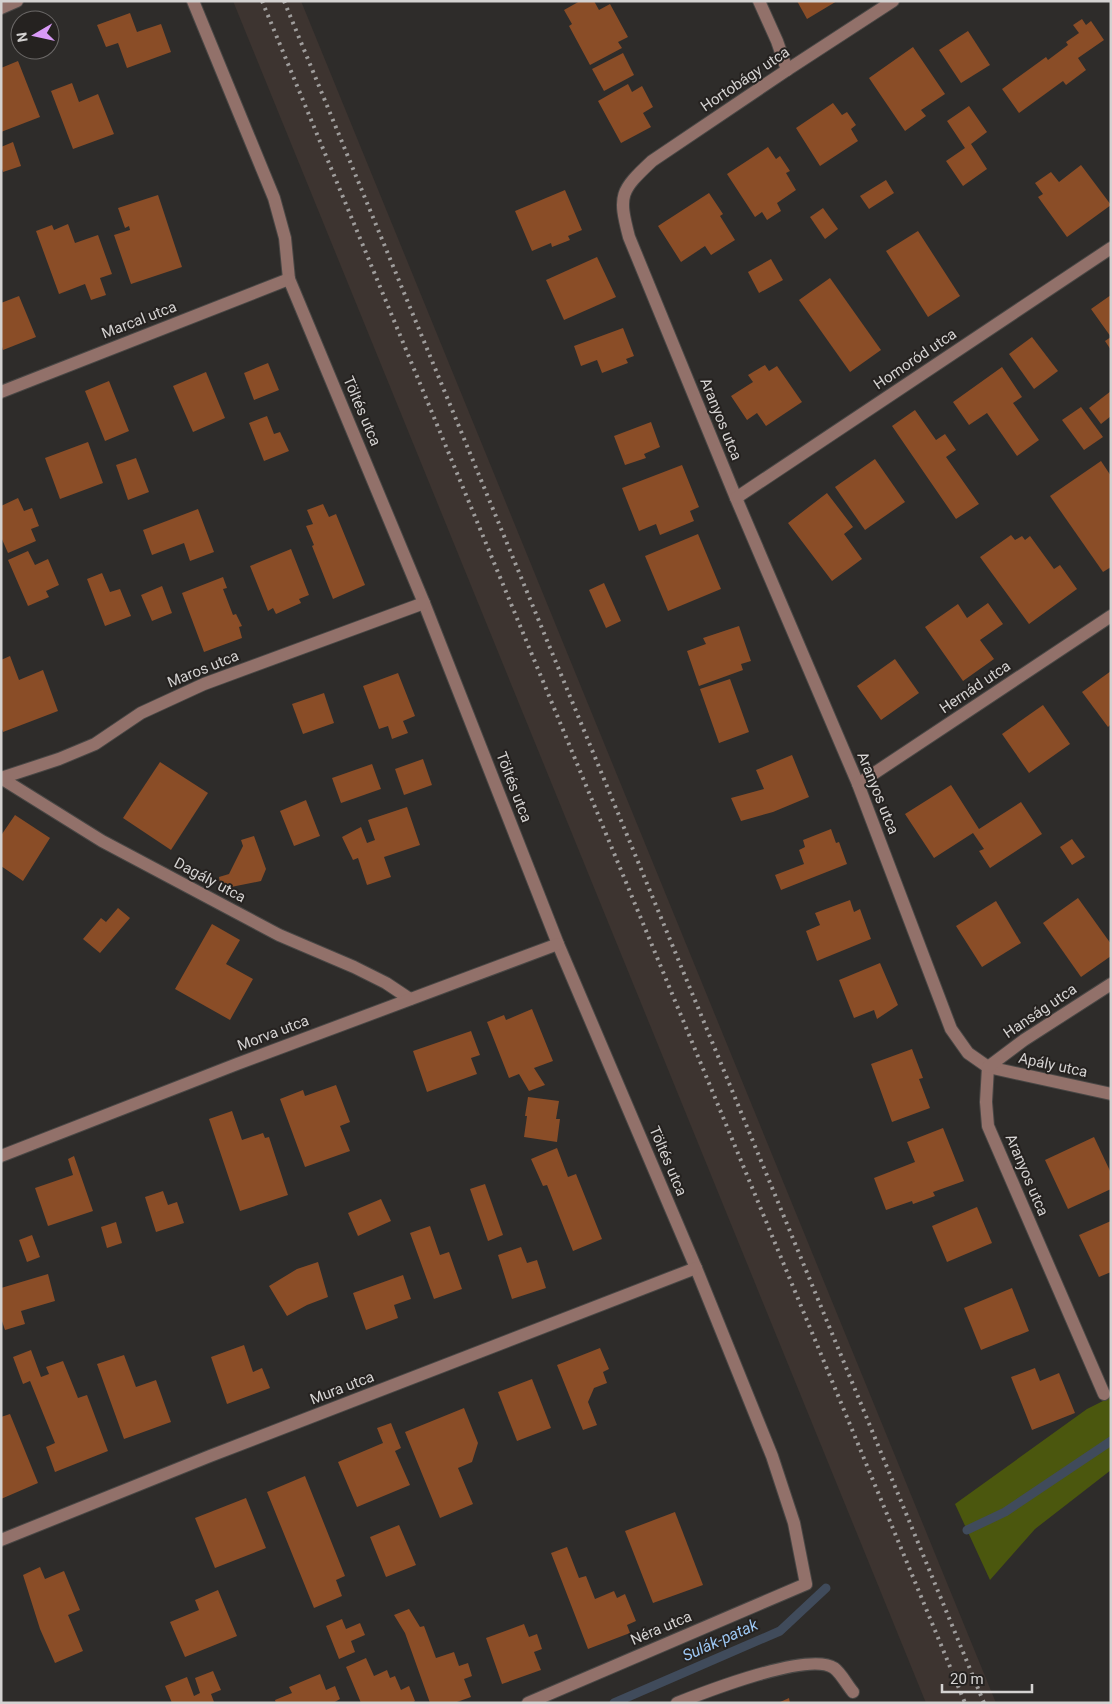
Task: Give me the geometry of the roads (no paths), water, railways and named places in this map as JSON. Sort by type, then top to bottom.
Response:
[{"type":"street","points":[[1,8],[17,1]]},
{"type":"street","name":"Töltés utca","points":[[193,1],[274,198],[285,238],[289,279],[424,603],[558,944],[696,1268],[772,1456],[794,1523],[806,1584]]},
{"type":"street","points":[[759,1],[777,41],[786,70]]},
{"type":"street","name":"Hortobágy utca","points":[[623,194],[633,179],[652,161],[786,70],[893,1]]},
{"type":"street","name":"Aranyos utca","points":[[623,194],[623,213],[629,237],[736,498],[858,784],[951,1029],[968,1053],[988,1067],[986,1102],[988,1126],[1104,1394]]},
{"type":"street","name":"Homoród utca","points":[[736,498],[1111,248]]},
{"type":"street","name":"Marcal utca","points":[[1,392],[289,279]]},
{"type":"street","name":"Maros utca","points":[[1,778],[59,760],[95,744],[141,713],[204,684],[424,603]]},
{"type":"street","name":"Hernád utca","points":[[858,784],[1111,616]]},
{"type":"street","name":"Dagály utca","points":[[1,778],[102,841],[279,935],[354,967],[386,983],[410,999]]},
{"type":"street","name":"Morva utca","points":[[1,1156],[237,1064],[558,944]]},
{"type":"street","name":"Hanság utca","points":[[988,1067],[1024,1040],[1111,984]]},
{"type":"street","name":"Apály utca","points":[[988,1067],[1111,1094]]},
{"type":"street","name":"Mura utca","points":[[1,1540],[210,1456],[696,1268]]},
{"type":"street","name":"Néra utca","points":[[528,1703],[806,1584]]},
{"type":"street","points":[[677,1703],[774,1670],[808,1663],[834,1668],[853,1692]]},
{"type":"waterway","name":"Sulák-patak","points":[[967,1530],[1005,1512],[1111,1441]]},
{"type":"waterway","name":"Sulák-patak","points":[[614,1703],[780,1631],[826,1588]]},
{"type":"railway","points":[[262,1],[965,1703]]},
{"type":"railway","points":[[284,1],[984,1703]]}]
